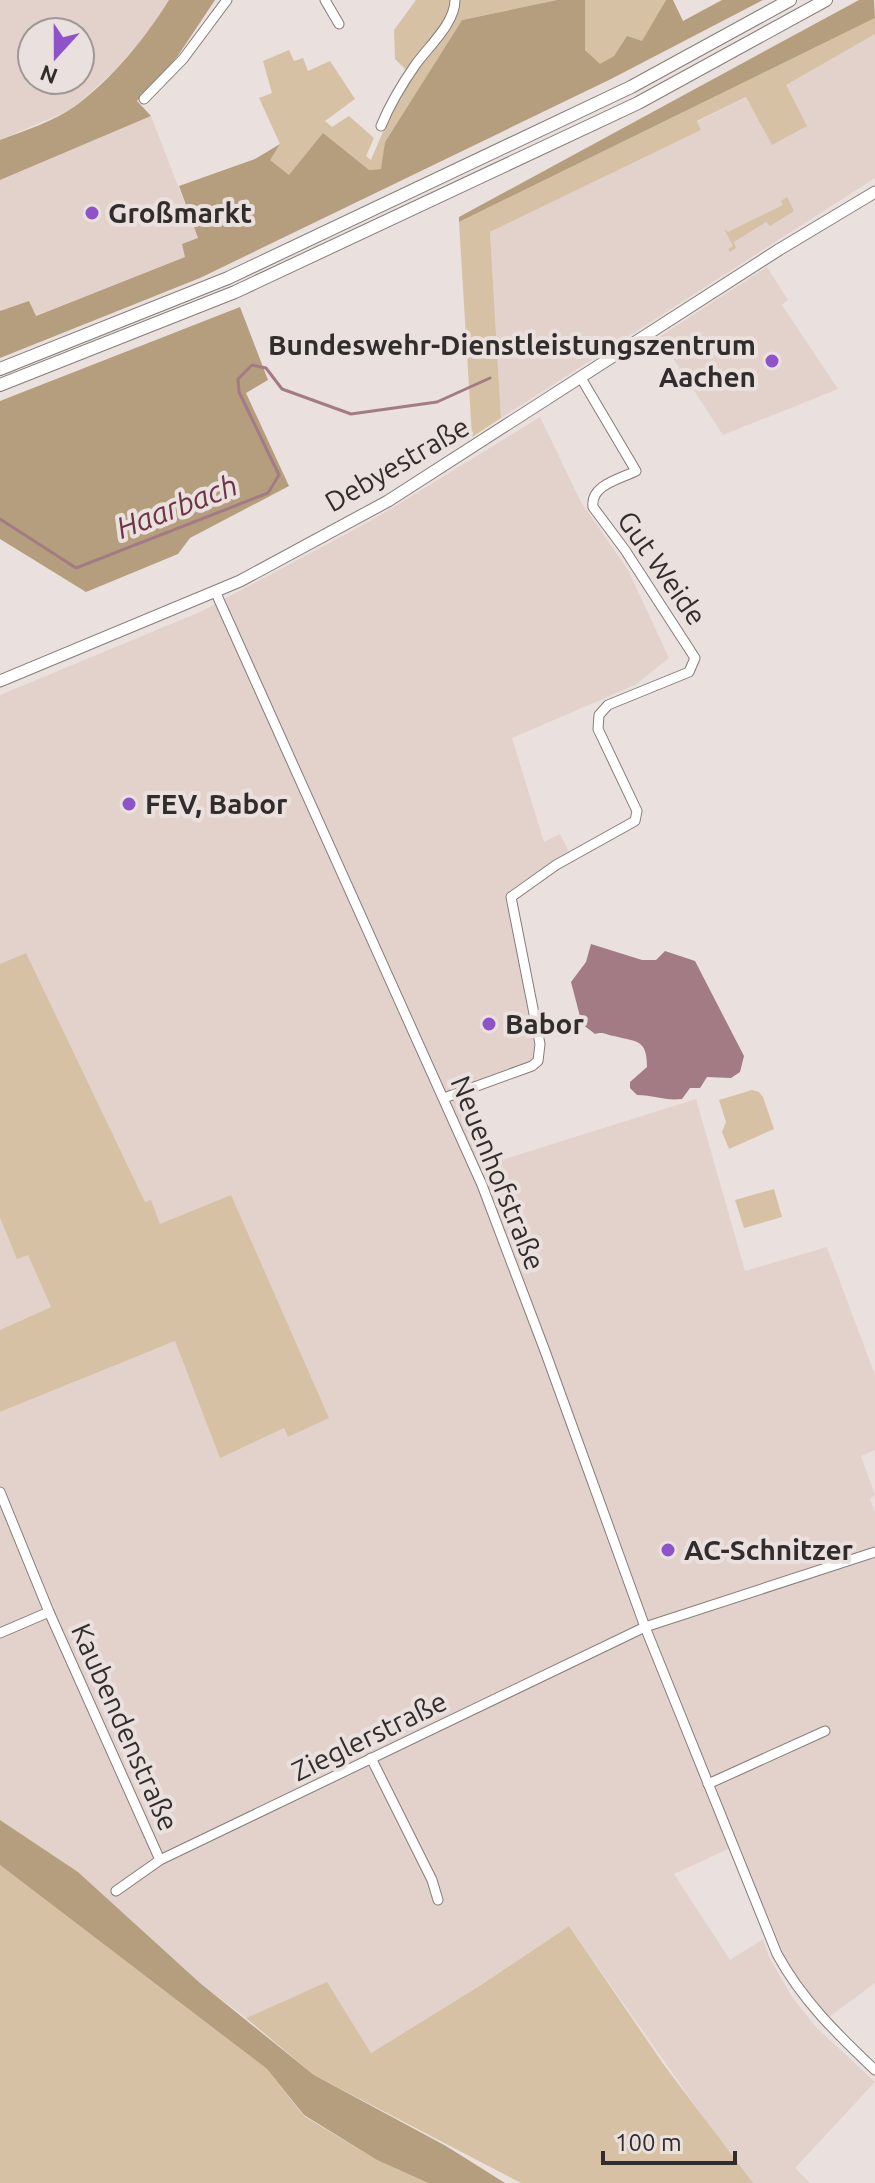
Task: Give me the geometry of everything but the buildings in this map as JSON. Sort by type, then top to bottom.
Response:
[{"type":"highway","points":[[0,369],[228,278],[631,87],[790,0]]},
{"type":"highway","points":[[0,385],[249,285],[638,103],[826,0]]},
{"type":"main road","name":"Debyestraße","points":[[0,681],[240,581],[388,501],[780,249],[875,192]]},
{"type":"street","points":[[144,99],[183,59],[227,0]]},
{"type":"street","points":[[325,0],[339,24]]},
{"type":"street","points":[[381,126],[389,105],[453,15],[455,0]]},
{"type":"street","name":"Gut Weide","points":[[444,1098],[532,1066],[538,1061],[540,1044],[511,897],[556,865],[635,821],[637,811],[598,729],[599,715],[608,705],[689,672],[695,658],[593,507],[592,499],[598,489],[636,471],[581,378]]},
{"type":"street","name":"Neuenhofstraße","points":[[215,591],[482,1185],[645,1627],[777,1954],[787,1973],[824,2021],[875,2070]]},
{"type":"street","name":"Kaubendenstraße","points":[[0,1492],[49,1612],[160,1860]]},
{"type":"street","name":"Zieglerstraße","points":[[116,1891],[160,1860],[645,1627],[875,1552]]},
{"type":"street","name":"Kaubendenstraße","points":[[0,1633],[49,1612]]},
{"type":"street","points":[[708,1784],[825,1731]]},
{"type":"street","points":[[371,1758],[432,1880],[438,1900]]},
{"type":"shaded area","points":[[0,0],[169,0],[147,36],[96,87],[96,16],[16,16],[16,96],[86,96],[72,109],[0,140]]},
{"type":"shaded area","points":[[169,0],[215,0],[177,57],[137,101],[151,116],[0,180],[0,140],[57,117],[88,96],[96,96],[96,89],[149,30]]},
{"type":"shaded area","points":[[416,0],[557,0],[462,20],[385,142],[382,169],[289,176],[269,160],[280,144],[259,98],[272,93],[263,61],[289,50],[294,61],[303,58],[308,71],[330,61],[355,99],[325,121],[332,127],[349,116],[374,138],[366,156],[371,160],[396,101],[412,76],[395,59],[394,30]]},
{"type":"shaded area","points":[[557,0],[585,0],[585,50],[600,64],[614,56],[627,36],[642,41],[666,0],[673,0],[683,21],[722,0],[763,0],[611,79],[200,278],[0,358],[0,311],[29,301],[36,316],[185,257],[182,244],[198,238],[179,186],[255,159],[280,144],[270,160],[289,175],[323,133],[369,170],[381,169],[385,142],[462,20]]},
{"type":"shaded area","points":[[585,0],[666,0],[642,42],[627,37],[614,56],[600,65],[585,50]]},
{"type":"shaded area","points":[[859,0],[874,0],[875,18],[459,222],[459,217]]},
{"type":"shaded area","points":[[875,18],[875,34],[786,85],[807,126],[772,145],[746,97],[697,121],[701,130],[490,232],[501,418],[472,437],[459,222]]},
{"type":"shaded area","points":[[875,34],[875,178],[501,418],[490,232],[701,130],[697,122],[747,97],[773,144],[785,85]]},
{"type":"shaded area","points":[[151,116],[198,238],[185,257],[35,316],[0,311],[0,180]]},
{"type":"shaded area","points":[[787,197],[794,211],[770,226],[766,222],[734,242],[736,248],[730,252],[728,249],[733,246],[724,229],[728,232],[783,205],[781,201]]},
{"type":"shaded area","points":[[767,267],[788,300],[782,305],[838,389],[723,435],[659,337]]},
{"type":"shaded area","points":[[240,307],[268,380],[246,393],[289,486],[190,538],[178,554],[86,592],[0,539],[0,401]]},
{"type":"shaded area","points":[[540,417],[581,502],[628,570],[669,658],[635,685],[512,738],[544,842],[560,834],[569,852],[506,896],[539,1067],[459,1096],[489,1164],[696,1099],[745,1271],[827,1247],[875,1375],[875,1450],[861,1456],[875,1495],[870,1499],[875,1512],[875,1983],[829,2017],[804,1988],[780,1951],[739,1844],[674,1874],[730,1960],[763,1939],[769,1957],[792,1997],[817,2028],[875,2082],[795,2168],[810,2183],[753,2183],[742,2172],[569,1926],[371,2053],[327,1983],[246,2018],[200,1983],[78,1872],[0,1820],[0,1412],[175,1341],[284,1427],[288,1436],[230,1196],[160,1225],[151,1201],[145,1203],[26,954],[0,964],[0,695],[200,612],[374,519]]},
{"type":"shaded area","points":[[591,944],[642,960],[656,960],[665,951],[695,961],[744,1056],[740,1072],[731,1078],[707,1077],[700,1088],[690,1088],[682,1099],[637,1095],[630,1088],[630,1082],[647,1067],[643,1046],[629,1039],[595,1034],[582,1024],[571,982],[586,962]]},
{"type":"shaded area","points":[[26,953],[145,1202],[151,1200],[160,1224],[231,1195],[329,1418],[288,1437],[284,1428],[220,1458],[175,1341],[0,1412],[0,1330],[51,1307],[28,1255],[17,1259],[0,1218],[0,964]]},
{"type":"shaded area","points":[[752,1090],[763,1097],[774,1129],[729,1149],[722,1132],[726,1122],[719,1100]]},
{"type":"shaded area","points":[[774,1189],[782,1217],[744,1228],[735,1200]]},
{"type":"shaded area","points":[[0,1218],[17,1258],[28,1254],[51,1307],[0,1330]]},
{"type":"shaded area","points":[[0,1820],[78,1872],[200,1983],[314,2075],[446,2146],[505,2183],[428,2183],[377,2160],[304,2115],[267,2069],[0,1865]]},
{"type":"shaded area","points":[[0,1865],[267,2069],[304,2116],[377,2160],[428,2183],[0,2183]]},
{"type":"shaded area","points":[[569,1926],[664,2065],[753,2183],[521,2183],[314,2075],[246,2018],[327,1982],[371,2053]]},
{"type":"waterway","name":"Haarbach","points":[[0,519],[76,568],[268,493],[279,475],[239,392],[238,379],[252,365],[266,368],[282,389],[351,414],[437,402],[490,378]]},
{"type":"place","name":"Großmarkt","points":[[92,213]]},
{"type":"place","name":"Bundeswehr-Dienstleistungszentrum Aachen","points":[[772,361]]},
{"type":"place","name":"FEV, Babor","points":[[129,804]]},
{"type":"place","name":"Babor","points":[[489,1024]]},
{"type":"place","name":"AC-Schnitzer","points":[[668,1550]]}]
